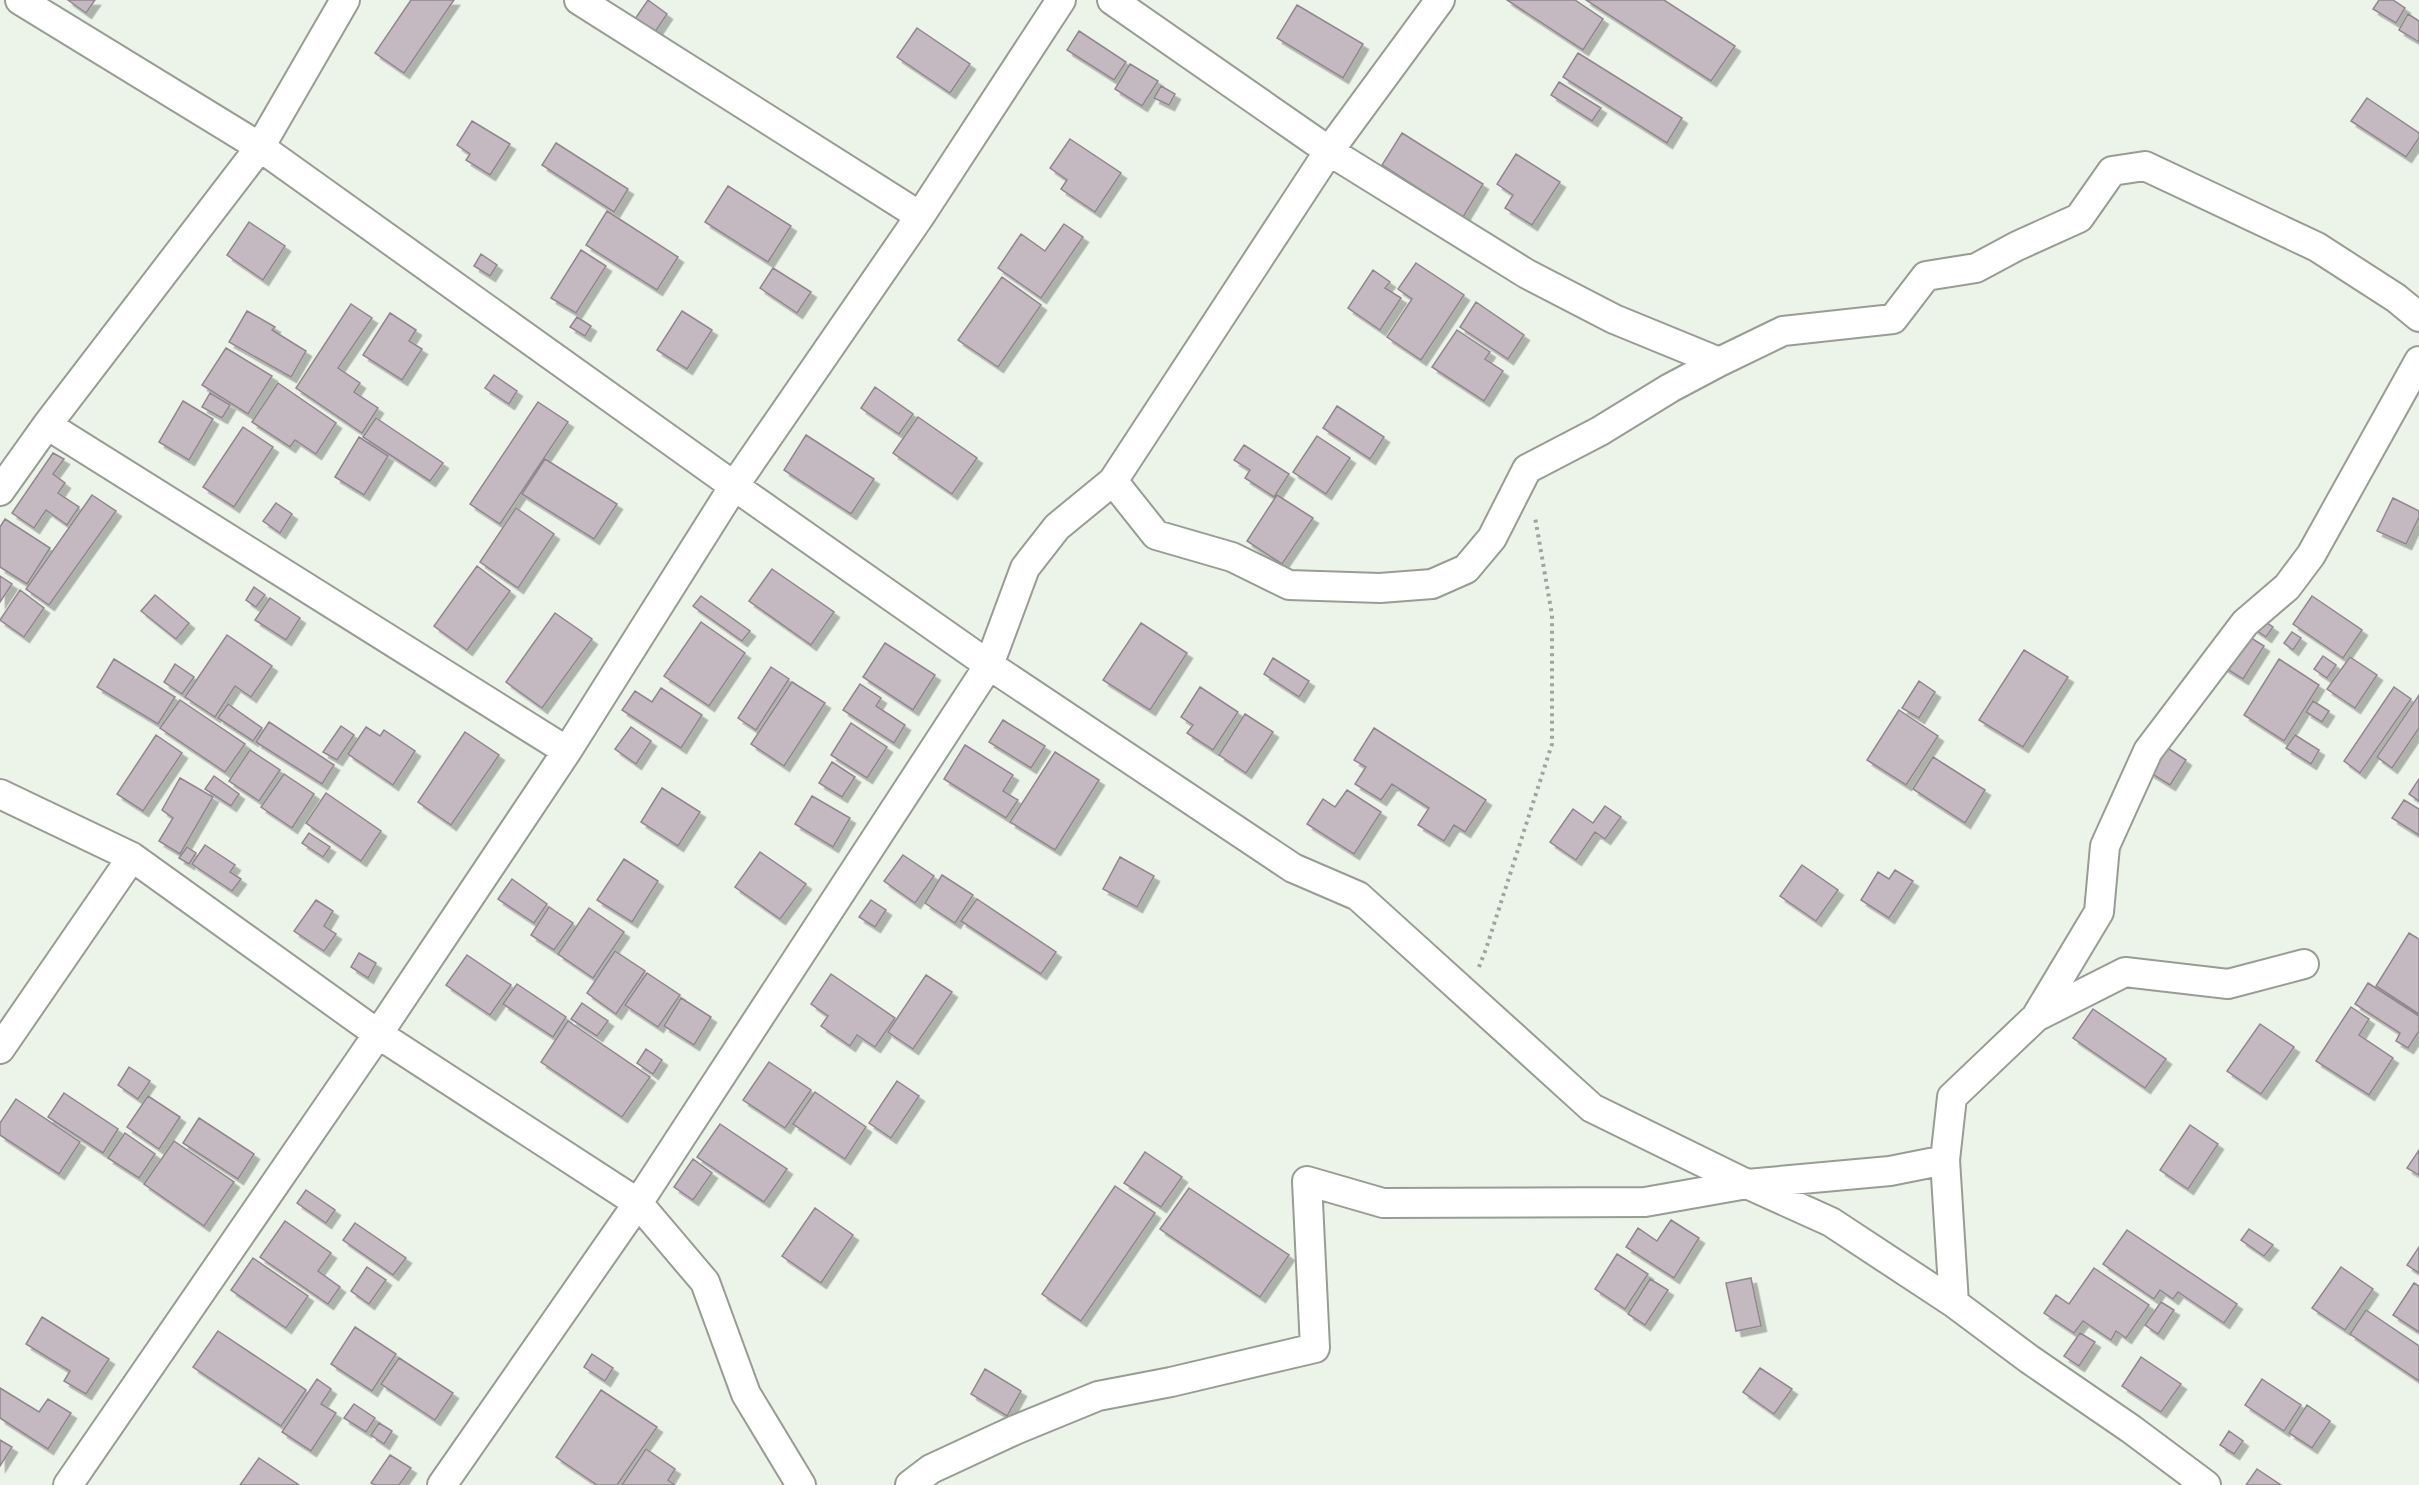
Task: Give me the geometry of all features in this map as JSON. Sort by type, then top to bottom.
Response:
[{"type":"street","points":[[20,0],[260,147],[988,665],[1293,868],[1358,896],[1592,1108],[1747,1184],[1831,1222],[1954,1303],[2206,1485]]},
{"type":"street","points":[[0,490],[47,425],[260,147],[345,0]]},
{"type":"street","points":[[579,0],[921,216]]},
{"type":"street","points":[[68,1485],[378,1034],[567,751],[734,486],[921,216],[1061,0]]},
{"type":"street","points":[[1112,0],[1329,151],[1527,274],[1614,319],[1719,362]]},
{"type":"street","points":[[442,1485],[638,1203],[988,665],[1025,568],[1057,527],[1113,481],[1329,151],[1440,0]]},
{"type":"street","points":[[1113,481],[1156,535],[1232,557],[1289,585],[1380,588],[1432,584],[1466,569],[1492,538],[1527,469],[1600,431],[1670,388],[1783,331],[1893,319],[1926,276],[1976,268],[2079,218],[2112,171],[2145,166],[2317,247],[2396,298],[2419,317]]},
{"type":"street","points":[[1954,1303],[1945,1160],[1952,1097],[2036,1017],[2099,912],[2105,846],[2148,751],[2245,623],[2287,587],[2311,555],[2419,361]]},
{"type":"street","points":[[47,425],[567,751]]},
{"type":"street","points":[[0,794],[132,857],[378,1034],[638,1203],[705,1282],[746,1394],[801,1485]]},
{"type":"street","points":[[0,1049],[132,857]]},
{"type":"street","points":[[2036,1017],[2125,972],[2228,984],[2304,964]]},
{"type":"street","points":[[910,1485],[931,1469],[1098,1395],[1171,1382],[1315,1348],[1307,1181],[1383,1203],[1645,1202],[1747,1184],[1890,1171],[1945,1160]]},
{"type":"path","points":[[1467,994],[1486,949],[1552,744],[1552,615],[1534,513]]},
{"type":"building","points":[[68,0],[95,0],[86,13]]},
{"type":"building","points":[[411,0],[454,0],[404,73],[375,53]]},
{"type":"building","points":[[648,0],[667,14],[655,32],[635,19]]},
{"type":"building","points":[[1507,0],[1575,0],[1603,19],[1583,50]]},
{"type":"building","points":[[1586,0],[1664,0],[1735,46],[1711,81]]},
{"type":"building","points":[[2379,0],[2393,0],[2405,8],[2396,23],[2373,9]]},
{"type":"building","points":[[1297,5],[1363,44],[1343,78],[1277,38]]},
{"type":"building","points":[[2408,14],[2419,21],[2419,42],[2399,30]]},
{"type":"building","points":[[917,28],[970,64],[950,93],[897,57]]},
{"type":"building","points":[[1079,31],[1126,62],[1114,80],[1067,50]]},
{"type":"building","points":[[1578,53],[1682,118],[1667,143],[1563,77]]},
{"type":"building","points":[[1130,64],[1158,81],[1142,106],[1115,89]]},
{"type":"building","points":[[1559,82],[1601,108],[1592,121],[1551,95]]},
{"type":"building","points":[[1161,86],[1175,94],[1169,105],[1154,98]]},
{"type":"building","points":[[2367,98],[2419,133],[2419,138],[2406,157],[2351,121]]},
{"type":"building","points":[[472,121],[510,144],[490,175],[466,160],[470,154],[457,145]]},
{"type":"building","points":[[1402,133],[1483,184],[1463,217],[1382,165]]},
{"type":"building","points":[[1070,139],[1121,173],[1095,212],[1061,189],[1067,180],[1050,168]]},
{"type":"building","points":[[556,143],[628,189],[614,212],[542,165]]},
{"type":"building","points":[[1516,154],[1560,182],[1532,225],[1505,208],[1513,195],[1497,184]]},
{"type":"building","points":[[728,186],[791,226],[768,262],[705,222]]},
{"type":"building","points":[[607,211],[678,257],[657,290],[586,245]]},
{"type":"building","points":[[249,222],[285,246],[263,280],[227,255]]},
{"type":"building","points":[[1064,224],[1083,237],[1041,298],[998,268],[1021,234],[1045,251]]},
{"type":"building","points":[[581,250],[606,266],[576,313],[551,298]]},
{"type":"building","points":[[481,254],[497,265],[490,276],[474,266]]},
{"type":"building","points":[[1416,263],[1464,295],[1421,360],[1387,337],[1412,299],[1398,289]]},
{"type":"building","points":[[773,268],[811,292],[797,313],[760,288]]},
{"type":"building","points":[[1373,270],[1390,282],[1385,288],[1401,298],[1380,330],[1348,308]]},
{"type":"building","points":[[1002,277],[1041,305],[998,367],[958,340]]},
{"type":"building","points":[[1476,302],[1524,335],[1508,359],[1460,327]]},
{"type":"building","points":[[351,304],[372,318],[338,368],[360,383],[354,392],[378,408],[362,433],[296,388]]},
{"type":"building","points":[[247,311],[275,327],[272,330],[306,351],[291,377],[229,342]]},
{"type":"building","points":[[682,311],[712,330],[687,369],[657,350]]},
{"type":"building","points":[[390,313],[416,330],[409,341],[422,349],[402,380],[363,355]]},
{"type":"building","points":[[577,317],[591,326],[585,336],[570,327]]},
{"type":"building","points":[[1457,330],[1490,352],[1485,359],[1503,371],[1484,401],[1432,367]]},
{"type":"building","points":[[226,348],[272,376],[248,414],[202,385]]},
{"type":"building","points":[[494,375],[517,391],[509,404],[485,388]]},
{"type":"building","points":[[278,383],[336,423],[316,454],[295,440],[290,447],[252,422]]},
{"type":"building","points":[[875,387],[913,414],[899,434],[861,408]]},
{"type":"building","points":[[210,393],[230,405],[222,418],[202,407]]},
{"type":"building","points":[[183,401],[213,419],[189,460],[159,442]]},
{"type":"building","points":[[538,402],[568,422],[500,524],[470,504]]},
{"type":"building","points":[[1337,406],[1384,437],[1370,459],[1323,428]]},
{"type":"building","points":[[918,417],[977,458],[952,494],[893,453]]},
{"type":"building","points":[[376,418],[443,463],[430,481],[363,437]]},
{"type":"building","points":[[243,427],[273,447],[234,507],[203,487]]},
{"type":"building","points":[[806,435],[874,479],[851,514],[784,470]]},
{"type":"building","points":[[1317,436],[1350,458],[1326,494],[1293,472]]},
{"type":"building","points":[[359,437],[388,456],[364,495],[335,477]]},
{"type":"building","points":[[1244,445],[1289,474],[1274,497],[1245,478],[1250,470],[1234,460]]},
{"type":"building","points":[[53,453],[64,459],[53,474],[65,483],[58,493],[79,507],[67,525],[46,510],[34,528],[12,513]]},
{"type":"building","points":[[545,459],[617,504],[594,539],[522,494]]},
{"type":"building","points":[[92,495],[116,511],[49,605],[26,589]]},
{"type":"building","points":[[1277,495],[1313,518],[1282,564],[1247,541]]},
{"type":"building","points":[[2393,498],[2419,511],[2419,517],[2406,544],[2377,531]]},
{"type":"building","points":[[276,503],[292,514],[280,533],[263,521]]},
{"type":"building","points":[[516,508],[554,534],[518,588],[480,562]]},
{"type":"building","points":[[5,519],[50,548],[27,584],[0,567],[0,527]]},
{"type":"building","points":[[477,566],[510,591],[467,650],[434,626]]},
{"type":"building","points":[[772,569],[834,612],[811,645],[749,601]]},
{"type":"building","points":[[0,576],[12,584],[0,602]]},
{"type":"building","points":[[254,587],[265,595],[256,607],[246,600]]},
{"type":"building","points":[[20,590],[44,608],[24,637],[0,620]]},
{"type":"building","points":[[155,595],[189,623],[176,639],[141,611]]},
{"type":"building","points":[[701,596],[750,631],[742,641],[693,606]]},
{"type":"building","points":[[2312,596],[2362,630],[2343,658],[2293,624]]},
{"type":"building","points":[[270,598],[300,618],[286,640],[255,620]]},
{"type":"building","points":[[555,613],[592,639],[542,708],[506,682]]},
{"type":"building","points":[[2260,618],[2273,627],[2266,637],[2253,628]]},
{"type":"building","points":[[701,622],[745,653],[709,706],[664,676]]},
{"type":"building","points":[[1141,623],[1187,653],[1150,710],[1103,680]]},
{"type":"building","points":[[2292,632],[2301,638],[2293,650],[2284,643]]},
{"type":"building","points":[[2243,633],[2264,646],[2243,679],[2222,666]]},
{"type":"building","points":[[227,635],[272,666],[251,697],[235,686],[215,717],[185,697]]},
{"type":"building","points":[[885,643],[935,675],[913,710],[863,677]]},
{"type":"building","points":[[2024,650],[2068,677],[2023,747],[1979,720]]},
{"type":"building","points":[[2323,656],[2336,665],[2327,678],[2314,669]]},
{"type":"building","points":[[2350,657],[2377,675],[2355,708],[2327,689]]},
{"type":"building","points":[[1273,658],[1309,681],[1299,697],[1264,674]]},
{"type":"building","points":[[114,659],[175,697],[158,724],[97,687]]},
{"type":"building","points":[[2279,659],[2319,685],[2284,741],[2244,715]]},
{"type":"building","points":[[175,664],[194,677],[182,694],[164,682]]},
{"type":"building","points":[[771,667],[789,679],[756,730],[738,718]]},
{"type":"building","points":[[1919,681],[1935,692],[1919,718],[1902,708]]},
{"type":"building","points":[[792,682],[825,703],[784,766],[751,744]]},
{"type":"building","points":[[860,684],[881,698],[876,706],[905,725],[894,743],[843,710]]},
{"type":"building","points":[[1200,687],[1238,712],[1213,750],[1187,733],[1193,725],[1181,717]]},
{"type":"building","points":[[2394,687],[2411,699],[2360,773],[2344,761]]},
{"type":"building","points":[[661,688],[702,715],[681,748],[622,710],[635,691],[652,702]]},
{"type":"building","points":[[2419,695],[2419,728],[2392,768],[2377,757]]},
{"type":"building","points":[[180,700],[245,744],[225,772],[160,728]]},
{"type":"building","points":[[2313,701],[2329,711],[2322,722],[2306,712]]},
{"type":"building","points":[[228,704],[262,728],[253,741],[218,718]]},
{"type":"building","points":[[1899,710],[1938,736],[1906,785],[1867,760]]},
{"type":"building","points":[[1245,714],[1273,732],[1246,773],[1219,755]]},
{"type":"building","points":[[1003,720],[1045,746],[1031,768],[989,742]]},
{"type":"building","points":[[269,722],[334,765],[322,784],[256,742]]},
{"type":"building","points":[[851,723],[887,747],[867,778],[831,755]]},
{"type":"building","points":[[341,726],[354,735],[337,760],[323,752]]},
{"type":"building","points":[[366,727],[380,736],[384,730],[415,751],[393,785],[348,754]]},
{"type":"building","points":[[631,727],[651,741],[636,764],[615,749]]},
{"type":"building","points":[[1374,728],[1486,800],[1465,832],[1454,825],[1444,841],[1418,825],[1429,808],[1392,784],[1381,800],[1355,784],[1366,767],[1354,760]]},
{"type":"building","points":[[465,732],[499,755],[451,825],[418,802]]},
{"type":"building","points":[[156,735],[182,753],[143,811],[117,794]]},
{"type":"building","points":[[2295,735],[2319,750],[2311,764],[2286,748]]},
{"type":"building","points":[[965,745],[1013,775],[1003,791],[1018,800],[1006,818],[944,779]]},
{"type":"building","points":[[2166,747],[2186,760],[2170,785],[2149,772]]},
{"type":"building","points":[[250,750],[280,770],[259,801],[229,781]]},
{"type":"building","points":[[1055,752],[1099,780],[1055,850],[1010,822]]},
{"type":"building","points":[[1933,757],[1985,790],[1965,823],[1913,789]]},
{"type":"building","points":[[832,762],[855,777],[842,797],[819,783]]},
{"type":"building","points":[[284,774],[314,794],[292,828],[261,807]]},
{"type":"building","points":[[214,776],[239,794],[231,806],[205,789]]},
{"type":"building","points":[[180,778],[213,797],[180,854],[159,841],[173,818],[162,810]]},
{"type":"building","points":[[2419,779],[2419,801],[2409,794]]},
{"type":"building","points":[[662,788],[700,812],[678,846],[641,822]]},
{"type":"building","points":[[1347,790],[1381,812],[1354,854],[1307,824],[1323,799],[1335,807]]},
{"type":"building","points":[[326,793],[381,831],[361,861],[306,823]]},
{"type":"building","points":[[812,796],[850,818],[833,847],[795,824]]},
{"type":"building","points":[[2404,800],[2419,809],[2419,835],[2392,818]]},
{"type":"building","points":[[1605,806],[1621,817],[1605,839],[1595,832],[1576,860],[1550,842],[1573,809],[1593,823]]},
{"type":"building","points":[[309,833],[330,847],[323,857],[302,843]]},
{"type":"building","points":[[205,845],[235,865],[230,872],[241,879],[232,891],[192,864]]},
{"type":"building","points":[[187,847],[196,853],[189,864],[179,858]]},
{"type":"building","points":[[760,852],[806,884],[780,919],[735,887]]},
{"type":"building","points":[[903,855],[934,876],[915,903],[884,881]]},
{"type":"building","points":[[1120,857],[1154,876],[1137,907],[1103,889]]},
{"type":"building","points":[[624,859],[658,881],[632,922],[597,900]]},
{"type":"building","points":[[1802,865],[1838,890],[1816,921],[1780,896]]},
{"type":"building","points":[[1895,870],[1913,881],[1889,918],[1861,900],[1878,872],[1889,879]]},
{"type":"building","points":[[942,875],[973,895],[955,923],[925,903]]},
{"type":"building","points":[[512,879],[547,904],[534,923],[498,899]]},
{"type":"building","points":[[977,899],[1056,952],[1041,974],[961,921]]},
{"type":"building","points":[[316,900],[333,911],[324,926],[336,934],[324,951],[294,931]]},
{"type":"building","points":[[871,900],[886,910],[875,927],[859,917]]},
{"type":"building","points":[[549,907],[573,923],[554,950],[531,935]]},
{"type":"building","points":[[589,908],[624,932],[593,978],[558,954]]},
{"type":"building","points":[[2409,933],[2419,939],[2419,1014],[2376,986]]},
{"type":"building","points":[[615,951],[645,971],[616,1014],[587,993]]},
{"type":"building","points":[[359,953],[376,963],[368,978],[351,967]]},
{"type":"building","points":[[467,955],[511,985],[490,1015],[446,985]]},
{"type":"building","points":[[647,973],[680,995],[658,1027],[625,1005]]},
{"type":"building","points":[[831,974],[895,1018],[875,1047],[857,1035],[850,1046],[821,1026],[828,1016],[811,1004]]},
{"type":"building","points":[[926,975],[952,992],[913,1049],[888,1032]]},
{"type":"building","points":[[2368,983],[2419,1016],[2419,1031],[2408,1048],[2396,1041],[2400,1033],[2355,1004]]},
{"type":"building","points":[[517,984],[566,1017],[553,1037],[503,1004]]},
{"type":"building","points":[[681,998],[711,1017],[694,1045],[664,1026]]},
{"type":"building","points":[[582,1003],[608,1021],[597,1036],[571,1019]]},
{"type":"building","points":[[2351,1007],[2369,1019],[2359,1035],[2393,1058],[2369,1095],[2316,1061]]},
{"type":"building","points":[[2093,1009],[2166,1059],[2145,1088],[2073,1038]]},
{"type":"building","points":[[568,1021],[650,1077],[622,1117],[541,1062]]},
{"type":"building","points":[[2260,1024],[2294,1047],[2261,1094],[2227,1071]]},
{"type":"building","points":[[646,1049],[662,1060],[653,1074],[637,1063]]},
{"type":"building","points":[[769,1062],[811,1090],[785,1128],[743,1100]]},
{"type":"building","points":[[129,1067],[150,1081],[138,1099],[118,1085]]},
{"type":"building","points":[[897,1081],[919,1096],[891,1138],[869,1123]]},
{"type":"building","points":[[815,1092],[866,1127],[845,1159],[793,1124]]},
{"type":"building","points":[[64,1093],[118,1129],[103,1153],[48,1117]]},
{"type":"building","points":[[148,1096],[180,1117],[159,1149],[127,1127]]},
{"type":"building","points":[[16,1099],[80,1142],[59,1174],[0,1135],[0,1123]]},
{"type":"building","points":[[199,1118],[254,1154],[238,1179],[183,1143]]},
{"type":"building","points":[[720,1124],[787,1169],[764,1202],[697,1157]]},
{"type":"building","points":[[2190,1125],[2218,1144],[2188,1189],[2160,1170]]},
{"type":"building","points":[[125,1133],[155,1154],[139,1178],[108,1158]]},
{"type":"building","points":[[174,1141],[234,1182],[204,1226],[144,1184]]},
{"type":"building","points":[[2419,1150],[2419,1175],[2407,1168]]},
{"type":"building","points":[[1145,1152],[1182,1177],[1161,1207],[1124,1183]]},
{"type":"building","points":[[693,1159],[712,1173],[693,1200],[674,1187]]},
{"type":"building","points":[[1115,1186],[1155,1213],[1081,1321],[1042,1294]]},
{"type":"building","points":[[1189,1188],[1289,1255],[1260,1297],[1160,1229]]},
{"type":"building","points":[[306,1190],[335,1210],[326,1223],[297,1203]]},
{"type":"building","points":[[815,1208],[853,1235],[821,1283],[782,1256]]},
{"type":"building","points":[[1671,1220],[1699,1238],[1674,1278],[1626,1247],[1638,1228],[1657,1241]]},
{"type":"building","points":[[285,1221],[331,1253],[318,1271],[340,1287],[328,1304],[260,1257]]},
{"type":"building","points":[[355,1223],[406,1258],[393,1275],[343,1240]]},
{"type":"building","points":[[2249,1229],[2273,1245],[2264,1256],[2241,1240]]},
{"type":"building","points":[[2127,1230],[2237,1304],[2224,1323],[2178,1292],[2173,1299],[2160,1290],[2154,1299],[2103,1264]]},
{"type":"building","points":[[2419,1247],[2419,1273],[2407,1265]]},
{"type":"building","points":[[1617,1254],[1648,1274],[1625,1309],[1595,1289]]},
{"type":"building","points":[[253,1258],[308,1296],[286,1328],[231,1290]]},
{"type":"building","points":[[367,1267],[386,1280],[369,1304],[351,1291]]},
{"type":"building","points":[[2341,1267],[2373,1289],[2345,1330],[2312,1308]]},
{"type":"building","points":[[2094,1268],[2149,1305],[2126,1338],[2116,1331],[2111,1340],[2083,1321],[2074,1333],[2044,1313],[2056,1295],[2069,1304]]},
{"type":"building","points":[[1751,1278],[1761,1326],[1736,1331],[1726,1283]]},
{"type":"building","points":[[1650,1279],[1668,1290],[1645,1325],[1628,1314]]},
{"type":"building","points":[[2414,1283],[2419,1286],[2419,1332],[2393,1315]]},
{"type":"building","points":[[2161,1302],[2174,1310],[2158,1334],[2145,1325]]},
{"type":"building","points":[[2366,1310],[2419,1346],[2419,1381],[2350,1334]]},
{"type":"building","points":[[42,1317],[109,1359],[86,1394],[64,1381],[70,1371],[26,1344]]},
{"type":"building","points":[[355,1327],[396,1354],[372,1391],[331,1364]]},
{"type":"building","points":[[218,1331],[306,1390],[281,1426],[193,1367]]},
{"type":"building","points":[[2080,1333],[2095,1342],[2079,1366],[2064,1356]]},
{"type":"building","points":[[592,1354],[613,1368],[605,1381],[584,1367]]},
{"type":"building","points":[[2141,1357],[2181,1384],[2161,1412],[2122,1386]]},
{"type":"building","points":[[399,1358],[453,1393],[435,1420],[381,1384]]},
{"type":"building","points":[[1760,1368],[1792,1389],[1774,1414],[1743,1392]]},
{"type":"building","points":[[985,1369],[1021,1391],[1007,1416],[971,1394]]},
{"type":"building","points":[[317,1379],[331,1389],[321,1404],[336,1413],[311,1451],[282,1432]]},
{"type":"building","points":[[2262,1379],[2301,1405],[2284,1431],[2245,1405]]},
{"type":"building","points":[[0,1388],[39,1412],[48,1399],[71,1413],[48,1449],[0,1418]]},
{"type":"building","points":[[601,1390],[657,1427],[617,1485],[597,1485],[556,1457]]},
{"type":"building","points":[[354,1404],[375,1418],[366,1432],[344,1418]]},
{"type":"building","points":[[2307,1405],[2330,1421],[2312,1448],[2289,1433]]},
{"type":"building","points":[[379,1423],[392,1431],[384,1444],[371,1435]]},
{"type":"building","points":[[2229,1431],[2243,1441],[2234,1454],[2220,1445]]},
{"type":"building","points":[[0,1440],[12,1447],[0,1466]]},
{"type":"building","points":[[646,1449],[675,1469],[668,1480],[675,1485],[622,1485]]},
{"type":"building","points":[[390,1455],[411,1468],[399,1485],[371,1483]]},
{"type":"building","points":[[259,1458],[299,1485],[240,1485]]},
{"type":"building","points":[[2257,1469],[2281,1485],[2246,1485]]}]
